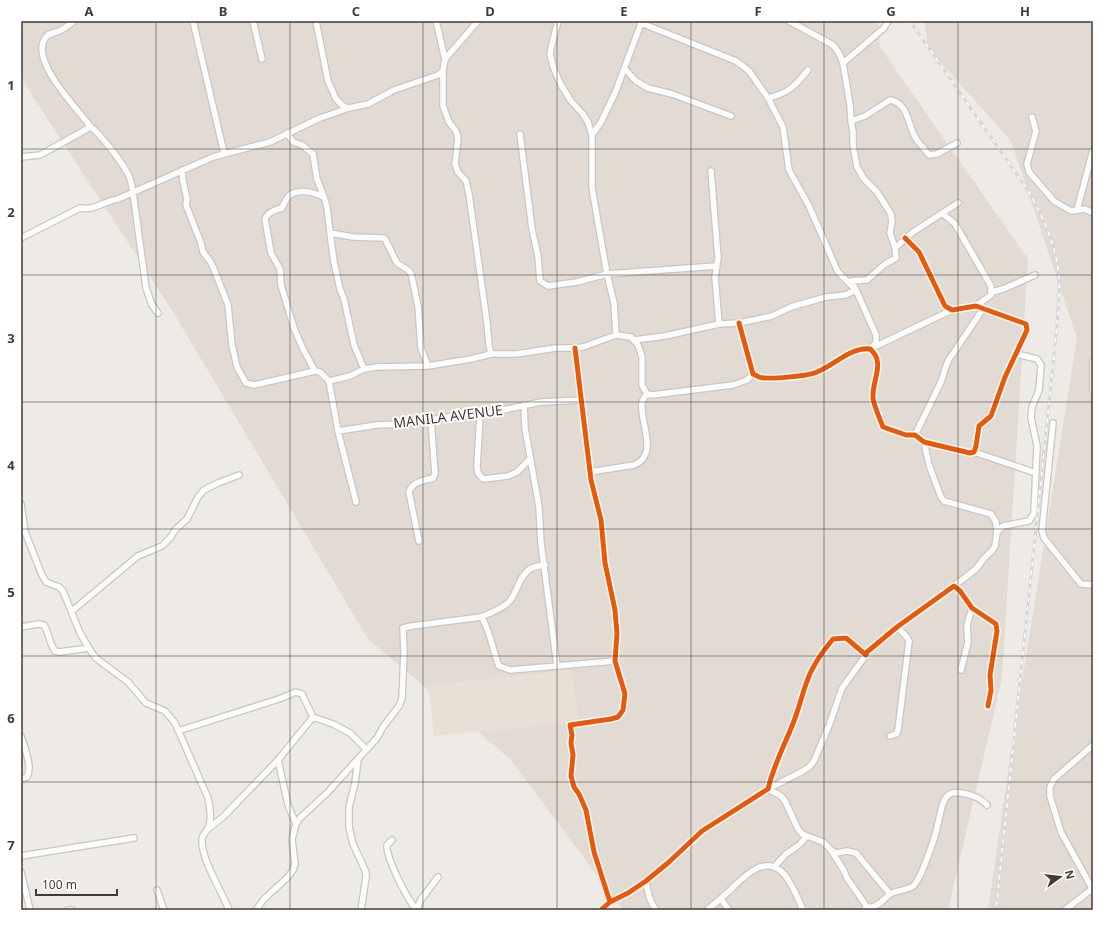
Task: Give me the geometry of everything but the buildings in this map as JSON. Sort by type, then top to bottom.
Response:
[{"type":"street","points":[[74,21],[59,31],[48,35],[44,40],[42,55],[49,72],[90,126],[97,132],[129,177],[133,192],[146,288],[152,306],[158,313]]},
{"type":"street","points":[[194,21],[224,153]]},
{"type":"street","points":[[253,21],[262,59]]},
{"type":"street","points":[[316,21],[328,81],[336,99],[343,106],[349,108]]},
{"type":"street","points":[[436,21],[445,59],[443,106],[449,122],[456,131],[458,138],[455,164],[458,172],[466,181],[469,194],[491,354]]},
{"type":"street","points":[[445,59],[478,21]]},
{"type":"street","points":[[558,21],[550,55],[561,85],[571,101],[588,122],[592,135],[592,188],[607,274],[614,303],[616,335]]},
{"type":"street","points":[[789,21],[833,45],[839,53],[843,63],[850,105],[853,145],[857,167],[864,179],[877,192],[891,214],[892,222],[890,233],[895,248],[896,258],[885,264],[867,280],[851,281],[876,335],[876,343],[870,349]]},
{"type":"street","points":[[843,63],[884,28],[888,21]]},
{"type":"street","points":[[592,135],[604,116],[615,93],[641,22],[736,61],[749,71],[768,98],[783,127],[789,170],[808,206],[838,272],[856,290]]},
{"type":"street","points":[[624,69],[636,81],[648,88],[672,94],[732,116]]},
{"type":"street","points":[[768,98],[780,96],[796,85],[808,70]]},
{"type":"street","points":[[21,238],[80,208],[93,208],[109,200],[118,199],[224,153],[270,142],[320,118],[349,108],[368,104],[394,90],[438,75],[444,71]]},
{"type":"street","points":[[851,121],[865,116],[890,100],[894,101],[907,114],[914,136],[929,155],[937,154],[957,143]]},
{"type":"street","points":[[1032,117],[1036,131],[1027,164],[1029,172],[1054,201],[1071,211],[1085,209],[1093,213]]},
{"type":"street","points":[[21,157],[40,155],[88,129],[90,126]]},
{"type":"street","points":[[287,133],[292,142],[302,145],[313,154],[317,179],[327,207],[334,262],[354,345],[364,369]]},
{"type":"street","points":[[520,134],[532,229],[538,256],[540,281],[548,286],[577,282],[607,274],[716,266]]},
{"type":"street","points":[[1078,210],[1093,150]]},
{"type":"street","points":[[182,170],[187,199],[186,205],[203,252],[214,269],[228,305],[232,345],[237,367],[246,383],[254,385],[316,371],[320,372],[330,381],[338,431],[356,502]]},
{"type":"street","points":[[711,171],[718,258],[715,277],[719,324]]},
{"type":"street","points":[[316,371],[294,328],[281,285],[280,269],[271,252],[265,219],[272,211],[282,208],[286,199],[291,194],[308,192],[324,197]]},
{"type":"street","points":[[895,248],[913,232],[958,203]]},
{"type":"street","points":[[870,349],[952,310],[976,306],[991,296],[991,286],[955,224],[942,213]]},
{"type":"street","points":[[330,233],[353,237],[385,239],[398,263],[411,273],[418,306],[421,348],[428,366]]},
{"type":"street","points":[[905,238],[919,252],[945,306],[952,310]]},
{"type":"street","points":[[992,292],[1003,289],[1035,275]]},
{"type":"street","points":[[634,340],[664,336],[719,324],[739,323],[772,316],[791,308],[826,297],[838,297],[856,290]]},
{"type":"street","points":[[974,452],[979,426],[991,416],[1005,377],[1027,330],[1026,324],[976,306]]},
{"type":"street","points":[[915,435],[944,376],[946,361],[952,355],[983,309]]},
{"type":"street","points":[[739,323],[753,374],[766,378],[806,375],[817,372],[842,357],[859,350],[865,348],[870,349],[876,353],[878,365],[872,398],[883,427],[906,435],[915,435],[924,442],[970,453],[974,452],[1036,474]]},
{"type":"street","points":[[330,381],[350,376],[364,369],[377,367],[428,366],[491,354],[516,354],[556,348],[583,347],[616,335],[631,337],[638,346],[642,357],[642,385],[647,394]]},
{"type":"street","points":[[575,348],[590,472],[601,520],[605,563],[615,610],[617,634],[615,661],[625,694],[623,710],[618,717],[570,725],[573,755],[571,776],[574,787],[586,810],[594,852],[610,902]]},
{"type":"street","points":[[997,532],[1003,526],[1029,521],[1034,513],[1037,446],[1030,417],[1032,407],[1039,390],[1041,365],[1037,359],[1017,354]]},
{"type":"street","points":[[1093,361],[1093,390]]},
{"type":"street","points":[[647,394],[652,395],[734,385],[747,380],[753,374]]},
{"type":"street","points":[[590,472],[634,465],[640,463],[644,459],[647,454],[647,437],[642,414],[642,401],[647,394]]},
{"type":"street","name":"MANILA AVENUE","points":[[338,431],[456,416],[480,415],[541,402],[581,400]]},
{"type":"street","points":[[524,405],[525,428],[539,507],[542,543],[558,666]]},
{"type":"street","points":[[480,415],[477,467],[478,473],[483,479],[508,476],[517,472],[530,459]]},
{"type":"street","points":[[419,541],[409,492],[416,483],[433,478],[435,474],[431,420]]},
{"type":"street","points":[[1054,423],[1042,531],[1044,538],[1081,584],[1093,586]]},
{"type":"street","points":[[601,910],[610,902],[628,893],[646,881],[702,831],[768,789],[809,767],[814,761],[830,723],[842,688],[867,652],[976,569],[985,557],[992,551],[997,532],[996,522],[991,514],[944,501],[929,466],[924,442]]},
{"type":"street","points":[[72,611],[138,556],[162,546],[187,518],[198,496],[204,490],[239,475]]},
{"type":"street","points":[[21,504],[23,534],[42,575],[46,582],[59,587],[63,591],[80,633],[89,648],[97,659],[128,682],[146,703],[164,711],[170,717],[178,730],[208,798],[210,808],[208,829]]},
{"type":"street","points":[[256,910],[264,899],[288,877],[293,870],[295,864],[292,840],[296,824],[300,818],[327,793],[377,738],[383,727],[399,706],[402,698],[404,652],[403,628],[481,617],[499,609],[509,602],[528,570],[545,565]]},
{"type":"street","points":[[954,586],[960,591],[972,608],[996,624],[997,631],[990,676],[991,690],[988,706]]},
{"type":"street","points":[[961,670],[968,642],[966,625],[972,608]]},
{"type":"street","points":[[481,617],[486,622],[494,655],[499,666],[510,670],[615,661]]},
{"type":"street","points":[[21,626],[38,624],[44,625],[48,631],[52,648],[55,651],[59,652],[89,648]]},
{"type":"street","points":[[890,736],[896,734],[898,730],[909,641],[898,627]]},
{"type":"street","points":[[768,789],[783,745],[799,708],[806,682],[824,650],[833,639],[846,638],[866,655]]},
{"type":"street","points":[[178,730],[296,692],[302,694],[313,717],[333,724],[350,733],[366,749]]},
{"type":"street","points":[[229,910],[224,896],[206,860],[202,839],[204,833],[224,816],[278,760],[313,717]]},
{"type":"street","points":[[21,736],[30,767],[30,773],[27,777],[21,779]]},
{"type":"street","points":[[1065,910],[1093,890],[1091,881],[1061,832],[1050,796],[1050,787],[1054,779],[1093,745]]},
{"type":"street","points":[[358,759],[355,783],[349,807],[349,827],[353,844],[366,872],[361,910]]},
{"type":"street","points":[[278,760],[288,805],[296,824]]},
{"type":"street","points":[[768,789],[781,796],[785,801],[798,829],[802,834],[823,842],[836,854],[847,851],[856,853],[890,894]]},
{"type":"street","points":[[831,850],[865,908],[870,908],[883,902],[890,894],[914,886],[921,874],[938,824],[941,807],[946,797],[952,793],[960,792],[979,797],[987,805]]},
{"type":"street","points":[[775,866],[786,854],[799,845],[807,836]]},
{"type":"street","points":[[21,856],[134,838]]},
{"type":"street","points":[[392,840],[388,845],[388,854],[410,902],[417,910]]},
{"type":"street","points":[[707,910],[750,872],[766,865],[775,866],[783,873],[803,910]]},
{"type":"street","points":[[21,872],[30,910]]},
{"type":"street","points":[[417,910],[420,901],[438,877]]},
{"type":"street","points":[[646,881],[648,896],[656,910]]},
{"type":"street","points":[[157,890],[164,910]]},
{"type":"street","points":[[721,899],[728,910]]},
{"type":"shaded area","points":[[21,21],[878,21],[880,47],[1028,259],[1002,678],[948,910],[623,910],[510,759],[368,639],[173,312],[21,78]]},
{"type":"shaded area","points":[[924,21],[1093,21],[1093,910],[988,910],[1014,732],[1077,338],[1011,141],[928,48]]},
{"type":"shaded area","points":[[571,670],[579,722],[434,736],[428,685]]},
{"type":"railway","points":[[910,21],[1027,189],[1048,232],[1058,267],[1059,288],[1054,356],[996,910]]},
{"type":"cycle path","points":[[739,323],[753,374],[763,378],[779,378],[817,372],[849,354],[863,349],[870,349],[875,354],[878,365],[873,391],[873,400],[883,427],[906,435],[915,435],[924,442],[970,453],[974,452],[979,426],[991,416],[1005,377],[1027,330],[1026,324],[976,306],[952,310],[945,306],[919,252],[905,238]]},
{"type":"cycle path","points":[[575,348],[591,480],[601,520],[605,563],[615,610],[617,634],[615,661],[625,694],[623,710],[618,717],[570,725],[573,755],[571,776],[574,787],[586,810],[594,852],[610,902]]},
{"type":"cycle path","points":[[601,910],[610,902],[628,893],[646,881],[702,831],[768,789],[794,721],[808,678],[817,660],[833,639],[846,638],[866,655],[867,652],[897,627],[954,586],[960,591],[972,608],[996,624],[997,631],[990,675],[991,690],[988,706]]}]
